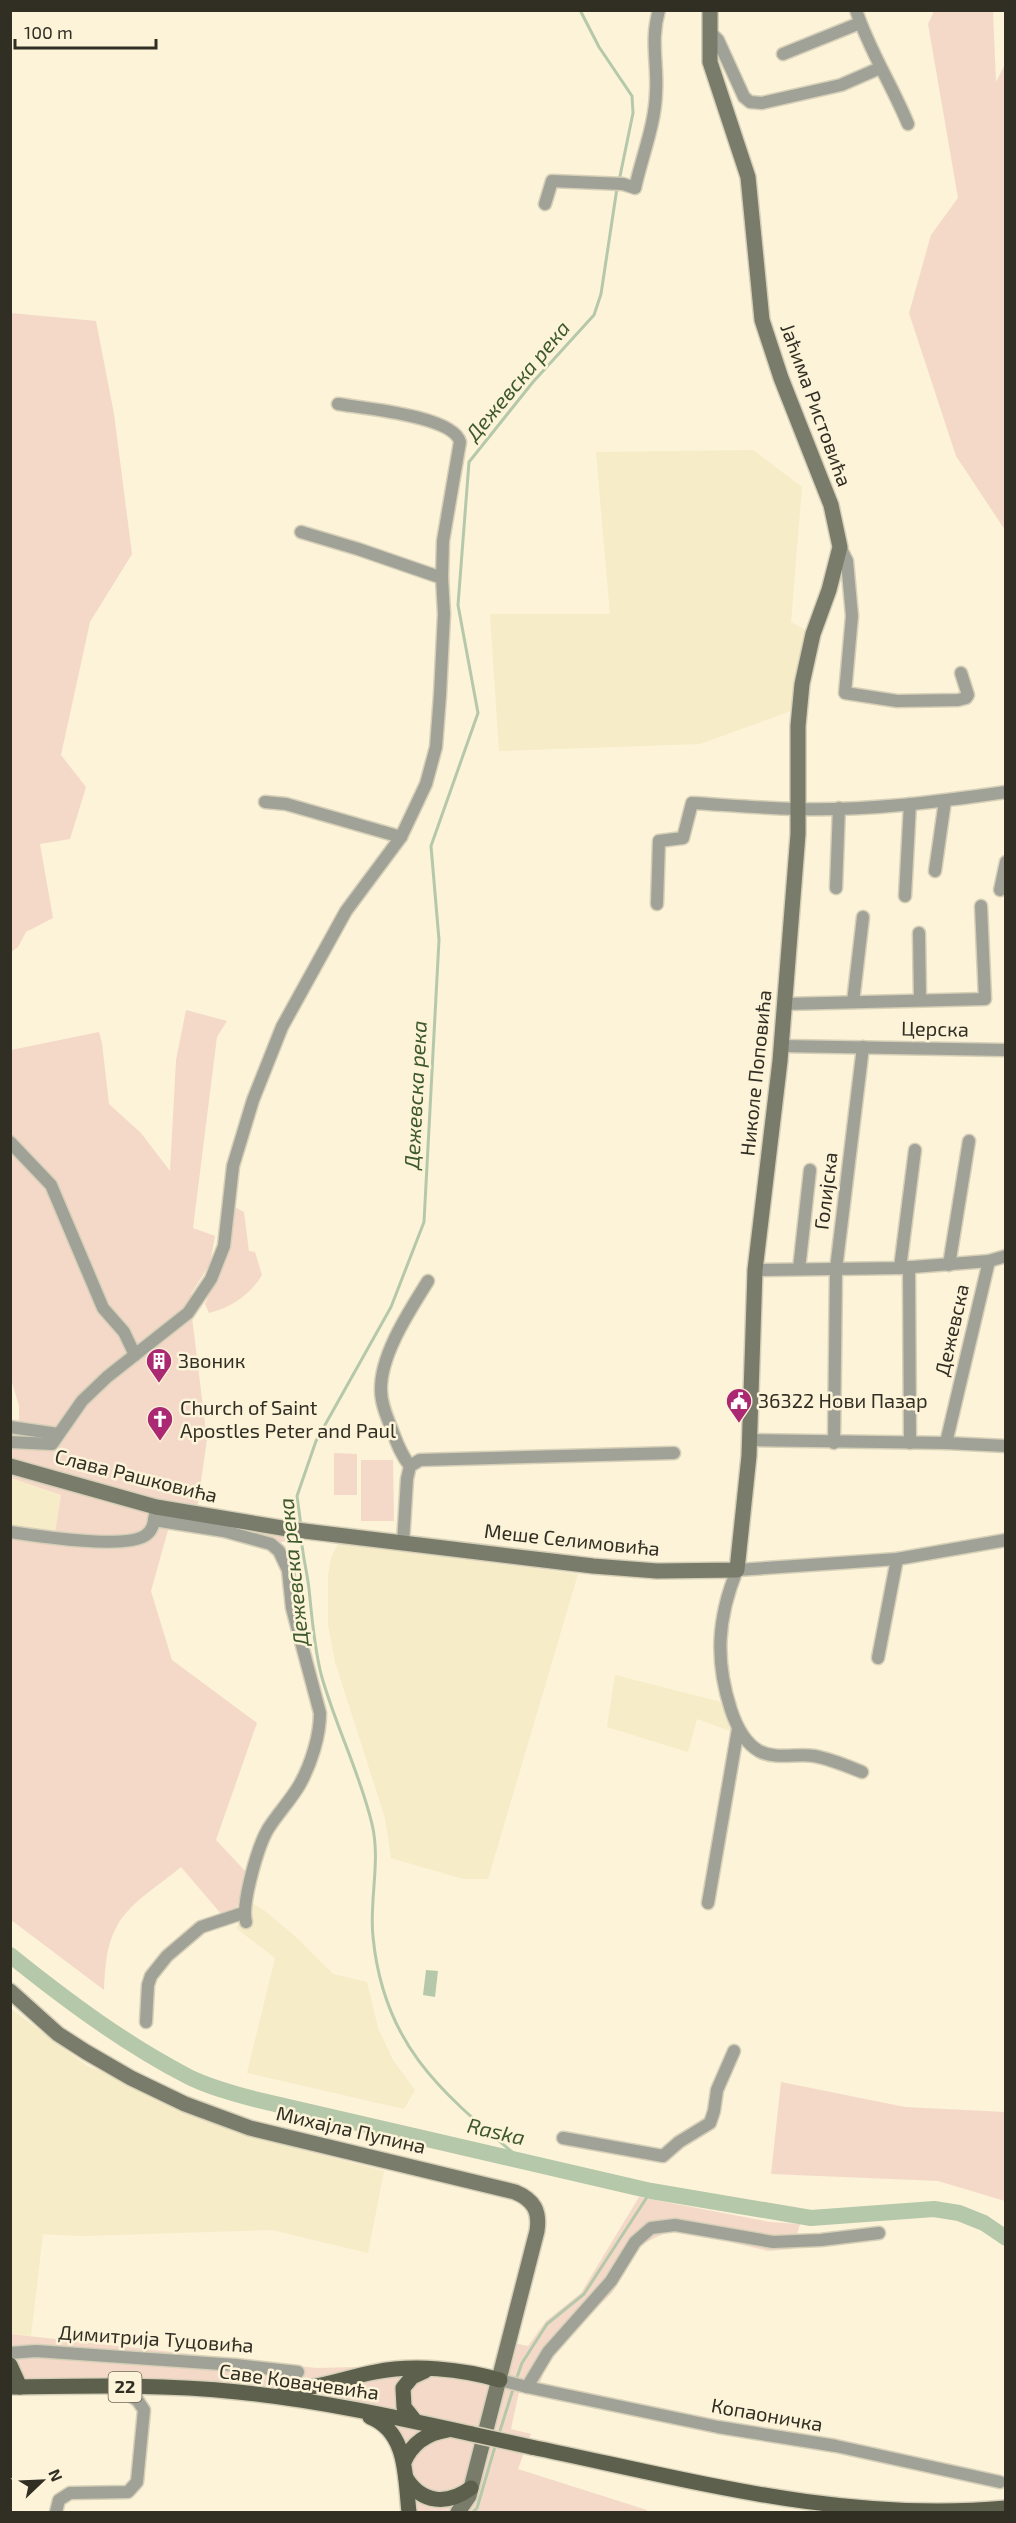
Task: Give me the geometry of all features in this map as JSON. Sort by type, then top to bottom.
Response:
[{"type":"main road","name":"Јаћима Ристовића","points":[[710,10],[710,62],[748,177],[762,320],[781,378],[831,505],[840,547],[829,590],[813,634],[802,684],[798,726],[798,809]]},
{"type":"main road","name":"Николе Поповића","points":[[737,1570],[749,1440],[755,1270],[785,1004],[798,809]]},
{"type":"main road","name":"Слава Рашковића","points":[[10,1466],[155,1514],[330,1535]]},
{"type":"main road","name":"Меше Селимовића","points":[[330,1535],[593,1566],[657,1571],[737,1570]]},
{"type":"main road","name":"Михајла Пупина","points":[[10,1991],[58,2034],[131,2078],[185,2104],[250,2128],[515,2192],[530,2200],[538,2212],[537,2231],[514,2384],[467,2499],[458,2512]]},
{"type":"main road","points":[[10,2365],[15,2387]]},
{"type":"main road","points":[[250,2394],[311,2389],[384,2370],[428,2369],[465,2372],[514,2384]]},
{"type":"main road","points":[[415,2421],[404,2407],[403,2388],[412,2377],[428,2369]]},
{"type":"main road","name":"Саве Ковачевића","points":[[15,2387],[119,2387],[250,2394],[415,2421],[734,2491],[818,2505],[914,2510],[1005,2508]]},
{"type":"main road","points":[[350,2409],[385,2425],[394,2436],[404,2462],[410,2512]]},
{"type":"main road","points":[[404,2462],[409,2452],[421,2439],[450,2429]]},
{"type":"main road","points":[[406,2478],[416,2491],[434,2500],[456,2498],[471,2488]]},
{"type":"street","points":[[545,204],[552,181],[617,184],[635,188],[654,117],[657,91],[653,45],[654,26],[659,10]]},
{"type":"street","points":[[856,10],[880,68],[892,87],[908,124]]},
{"type":"street","points":[[783,54],[860,23]]},
{"type":"street","points":[[709,31],[718,40],[744,97],[750,102],[762,103],[841,86],[880,68]]},
{"type":"street","name":"Слава Рашковића","points":[[10,1442],[51,1444],[82,1401],[188,1313],[211,1279],[224,1246],[233,1166],[253,1100],[282,1028],[346,911],[401,837],[426,783],[436,747],[444,614],[443,541],[460,442],[455,431],[424,418],[338,404]]},
{"type":"street","points":[[300,532],[442,578]]},
{"type":"street","name":"Јаћима Ристовића","points":[[840,547],[847,561],[852,616],[845,693],[897,701],[958,700],[968,695],[961,673]]},
{"type":"street","points":[[657,904],[659,841],[683,837],[692,803],[798,809],[839,808],[945,801],[1005,792]]},
{"type":"street","points":[[934,871],[945,801]]},
{"type":"street","points":[[265,802],[286,804],[401,837]]},
{"type":"street","points":[[905,896],[910,804]]},
{"type":"street","points":[[836,888],[839,808]]},
{"type":"street","points":[[1000,890],[1005,862]]},
{"type":"street","points":[[785,1004],[985,999],[981,906]]},
{"type":"street","points":[[853,1002],[863,917]]},
{"type":"street","points":[[920,933],[920,999]]},
{"type":"street","name":"Церска","points":[[781,1046],[1005,1050]]},
{"type":"street","name":"Голијска","points":[[836,1269],[863,1047]]},
{"type":"street","points":[[949,1265],[969,1141]]},
{"type":"street","points":[[10,1142],[51,1185],[104,1308],[124,1332],[135,1355]]},
{"type":"street","points":[[905,1268],[915,1150]]},
{"type":"street","name":"Голијска","points":[[799,1269],[810,1170]]},
{"type":"street","points":[[755,1270],[905,1268],[988,1261],[1005,1256]]},
{"type":"street","name":"Дежевска","points":[[946,1443],[988,1261]]},
{"type":"street","name":"Дежевска","points":[[905,1268],[910,1443]]},
{"type":"street","points":[[834,1443],[836,1269]]},
{"type":"street","points":[[410,1466],[404,1458],[383,1406],[380,1391],[387,1356],[428,1281]]},
{"type":"street","name":"Слава Рашковића","points":[[10,1427],[58,1434]]},
{"type":"street","points":[[749,1440],[1005,1446]]},
{"type":"street","points":[[402,1543],[407,1479],[410,1466],[420,1460],[674,1454]]},
{"type":"street","name":"Слава Рашковића","points":[[10,1532],[55,1538],[127,1542],[145,1536],[151,1529],[155,1514],[271,1544],[279,1551],[288,1570],[292,1608],[320,1713],[320,1722],[310,1759],[300,1784],[267,1831],[245,1899],[245,1917],[201,1927],[167,1956],[151,1976],[146,2022]]},
{"type":"street","name":"Меше Селимовића","points":[[737,1570],[897,1559],[1005,1540]]},
{"type":"street","points":[[878,1658],[897,1559]]},
{"type":"street","points":[[737,1570],[726,1606],[720,1638],[720,1666],[727,1698],[738,1729],[759,1751],[770,1755],[816,1756],[862,1772]]},
{"type":"street","points":[[708,1903],[738,1729]]},
{"type":"street","points":[[563,2138],[663,2156],[679,2142],[710,2123],[717,2090],[734,2051]]},
{"type":"street","points":[[514,2384],[548,2352],[598,2296],[635,2242],[651,2228],[659,2225],[675,2225],[773,2242],[821,2240],[879,2233]]},
{"type":"street","name":"Димитрија Туцовића","points":[[10,2353],[57,2352],[236,2365],[298,2372]]},
{"type":"street","name":"Копаоничка","points":[[514,2384],[718,2427],[836,2446],[1000,2482]]},
{"type":"street","points":[[56,2512],[59,2500],[69,2493],[128,2492],[136,2485],[145,2413],[142,2405],[119,2387]]},
{"type":"shaded area","points":[[934,11],[993,11],[996,82],[1005,64],[1005,530],[956,456],[909,313],[931,235],[958,198],[928,24]]},
{"type":"shaded area","points":[[11,313],[96,321],[114,414],[132,554],[90,622],[61,755],[86,787],[70,839],[40,844],[53,918],[26,932],[18,947],[11,952]]},
{"type":"shaded area","points":[[753,450],[802,487],[791,622],[813,634],[799,708],[700,744],[499,751],[490,614],[610,614],[596,452]]},
{"type":"shaded area","points":[[186,1010],[227,1021],[217,1037],[193,1228],[215,1236],[210,1264],[191,1294],[207,1440],[197,1509],[292,1540],[271,1544],[170,1523],[151,1591],[172,1660],[257,1723],[216,1840],[247,1873],[236,1911],[222,1915],[181,1867],[146,1894],[123,1917],[113,1933],[107,1957],[104,1990],[11,1920],[11,1527],[55,1533],[61,1495],[11,1478],[11,1427],[19,1429],[19,1406],[11,1379],[11,1050],[99,1032],[109,1104],[141,1133],[170,1171],[176,1060]]},
{"type":"shaded area","points":[[233,1206],[244,1212],[249,1251],[255,1252],[262,1275],[240,1299],[225,1308],[209,1313],[205,1304],[231,1248]]},
{"type":"shaded area","points":[[334,1453],[357,1454],[357,1495],[334,1495]]},
{"type":"shaded area","points":[[361,1460],[393,1460],[394,1521],[361,1521]]},
{"type":"shaded area","points":[[11,1478],[61,1495],[55,1533],[11,1527]]},
{"type":"shaded area","points":[[338,1543],[578,1574],[488,1879],[463,1879],[391,1858],[385,1818],[335,1662],[328,1624],[328,1576],[331,1558]]},
{"type":"shaded area","points":[[615,1675],[721,1702],[733,1732],[697,1719],[688,1752],[607,1727]]},
{"type":"shaded area","points":[[252,1903],[298,1939],[333,1974],[367,1982],[378,2028],[393,2060],[415,2090],[404,2109],[247,2073],[275,1958],[236,1928]]},
{"type":"shaded area","points":[[426,1970],[438,1971],[435,1997],[423,1995]]},
{"type":"shaded area","points":[[10,2008],[87,2066],[250,2128],[233,2132],[384,2171],[368,2253],[272,2230],[82,2236],[43,2234],[31,2336],[11,2334]]},
{"type":"shaded area","points":[[781,2082],[905,2107],[1005,2112],[1005,2201],[938,2181],[771,2174]]},
{"type":"shaded area","points":[[639,2197],[770,2222],[800,2224],[793,2249],[768,2251],[674,2229],[642,2244],[612,2293],[570,2334],[548,2362],[535,2395],[519,2392],[511,2429],[531,2434],[518,2469],[647,2510],[645,2512],[403,2512],[395,2450],[374,2420],[299,2404],[203,2395],[11,2391],[10,2334],[316,2368],[430,2365],[492,2370],[500,2340],[528,2346],[546,2321],[581,2293]]},
{"type":"waterway","name":"Дежевска река","points":[[580,10],[599,47],[632,96],[633,113],[619,181]]},
{"type":"waterway","name":"Дежевска река","points":[[301,1526],[297,1496],[316,1441],[391,1307],[424,1222],[439,940],[431,846],[478,713],[458,605],[469,462],[533,382],[594,315],[601,294],[617,188]]},
{"type":"waterway","name":"Дежевска река","points":[[301,1535],[321,1674],[361,1786],[372,1824],[375,1852],[373,1937],[379,1976],[390,2010],[405,2040],[444,2091],[524,2162]]},
{"type":"waterway","name":"Raska","points":[[10,1955],[74,2005],[165,2064],[197,2081],[254,2099],[651,2191],[811,2218],[934,2209],[959,2213],[984,2223],[1006,2238]]},
{"type":"waterway","points":[[516,2380],[522,2363],[547,2324],[584,2294],[651,2191]]},
{"type":"waterway","points":[[499,2434],[514,2386]]},
{"type":"waterway","points":[[473,2512],[477,2508],[496,2443]]},
{"type":"place","name":"Звоник","points":[[159,1384]]},
{"type":"place","name":"36322 Нови Пазар","points":[[739,1424]]},
{"type":"place","name":"Church of Saint Apostles Peter and Paul","points":[[160,1442]]}]
